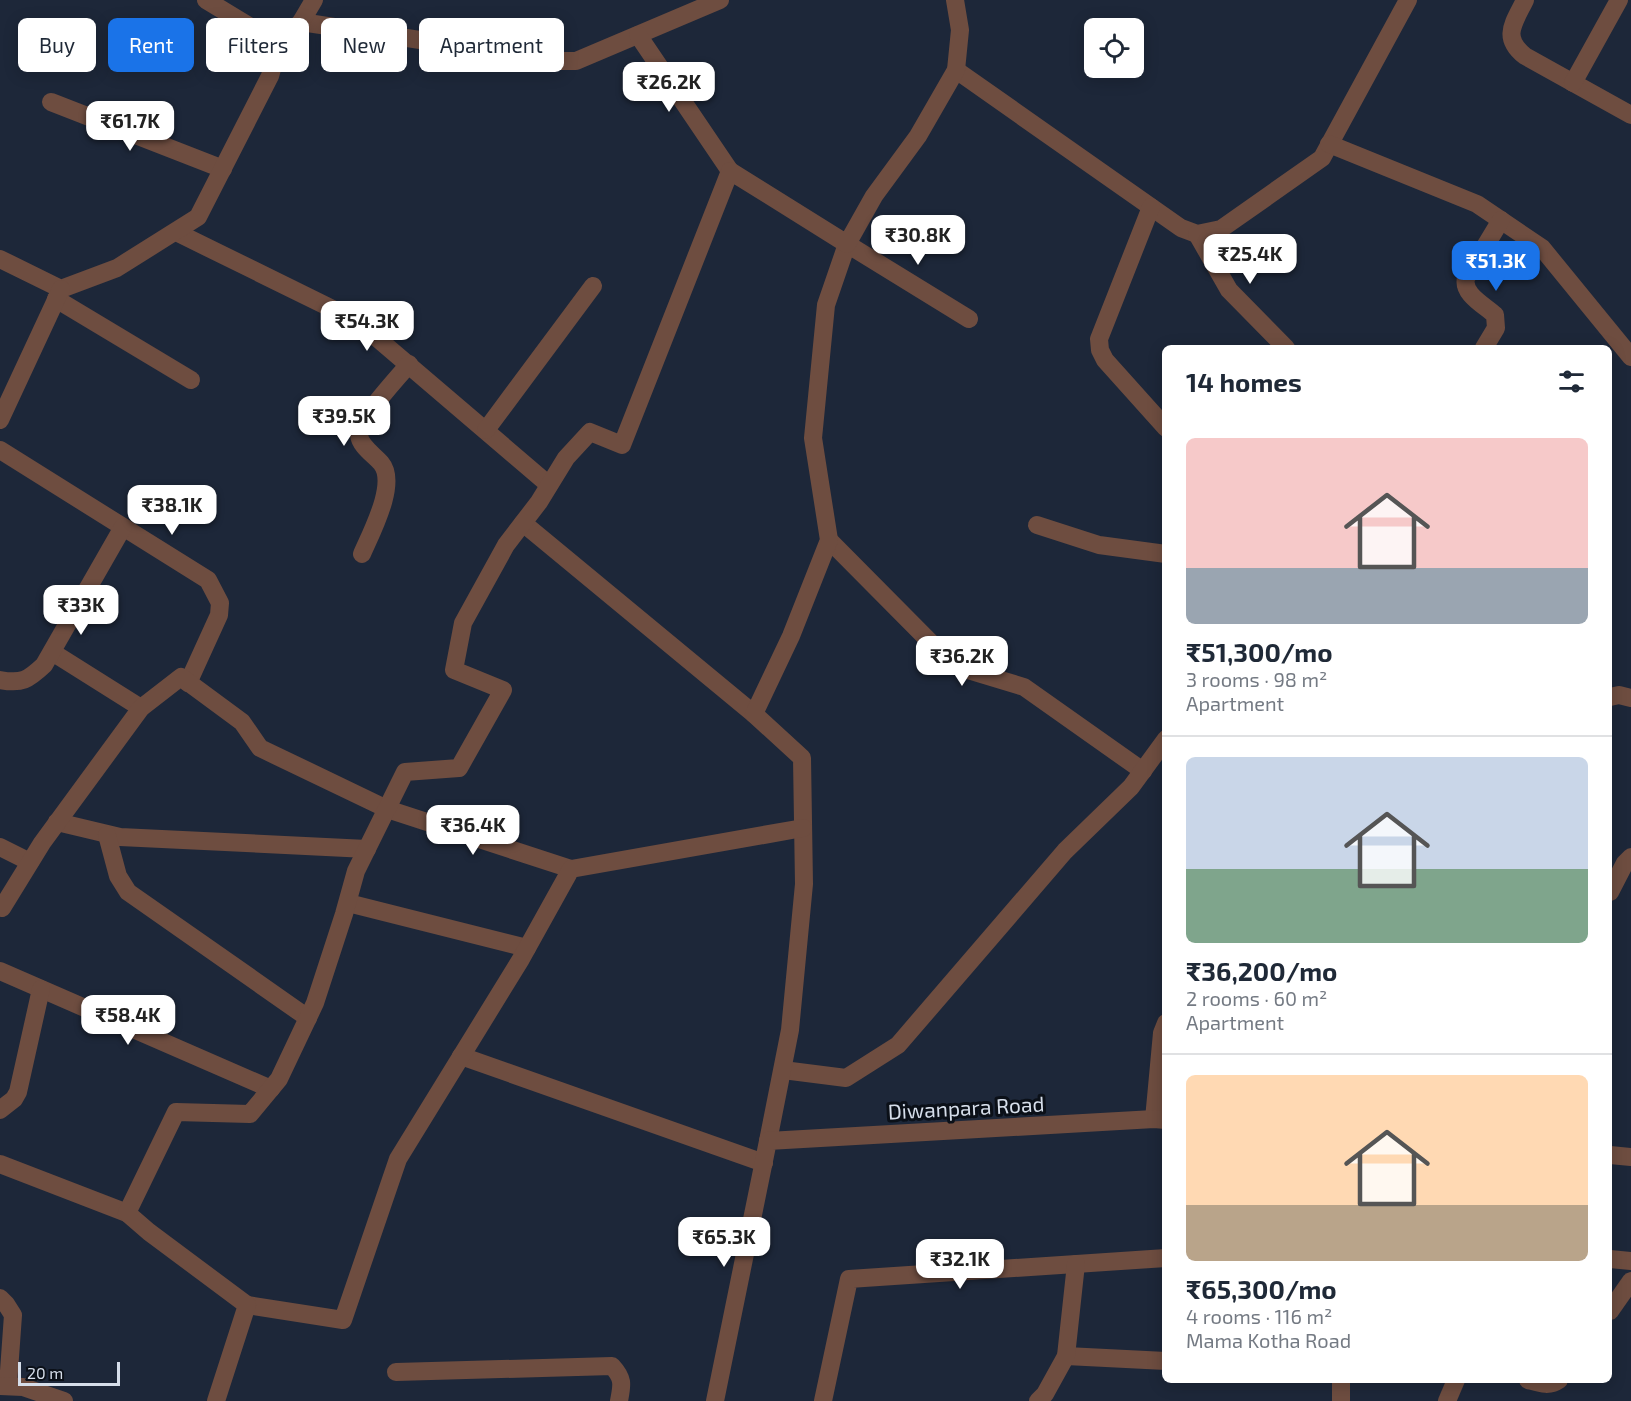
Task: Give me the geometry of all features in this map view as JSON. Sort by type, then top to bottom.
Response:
[{"type":"street","points":[[206,0],[236,18]]},
{"type":"street","points":[[303,18],[314,0]]},
{"type":"street","points":[[309,23],[559,61],[576,61],[720,0]]},
{"type":"street","points":[[754,714],[791,636],[829,540],[813,438],[826,305],[848,244],[874,196],[918,136],[956,70],[960,30],[955,0]]},
{"type":"street","points":[[956,70],[1181,228],[1197,234],[1221,229],[1322,158],[1408,0]]},
{"type":"street","points":[[1525,0],[1510,38],[1515,48],[1631,115]]},
{"type":"street","points":[[1573,83],[1619,0]]},
{"type":"street","points":[[638,35],[730,171],[969,320]]},
{"type":"street","points":[[0,420],[59,294],[117,268],[198,217],[271,72]]},
{"type":"street","points":[[51,102],[223,169]]},
{"type":"street","points":[[1329,144],[1477,204],[1542,248],[1631,357]]},
{"type":"street","points":[[127,1213],[176,1112],[250,1114],[272,1089],[315,1003],[348,903],[356,871],[405,772],[459,768],[503,690],[454,670],[463,623],[506,545],[566,458],[590,432],[622,445],[730,171]]},
{"type":"street","points":[[1151,207],[1099,339],[1100,350],[1105,360],[1162,424]]},
{"type":"street","points":[[1486,345],[1496,328],[1495,315],[1467,292],[1464,285],[1501,220]]},
{"type":"street","points":[[176,232],[357,321],[549,485]]},
{"type":"street","points":[[1197,234],[1229,290],[1283,345]]},
{"type":"street","points":[[0,260],[59,294],[191,380]]},
{"type":"street","points":[[486,430],[593,286]]},
{"type":"street","points":[[362,554],[379,515],[387,484],[385,468],[365,448],[359,436],[361,423],[409,364]]},
{"type":"street","points":[[0,450],[208,580],[220,603],[219,615],[188,683]]},
{"type":"street","points":[[523,523],[754,714],[802,758],[804,884],[790,1030],[715,1401]]},
{"type":"street","points":[[1037,525],[1099,545],[1162,553]]},
{"type":"street","points":[[0,680],[16,683],[31,677],[44,665],[123,527]]},
{"type":"street","points":[[829,540],[947,658],[961,668],[1024,687],[1143,771]]},
{"type":"street","points":[[52,652],[141,708]]},
{"type":"street","points":[[0,907],[2,908],[57,822],[141,708],[181,677],[242,722],[260,748],[387,809],[571,869],[803,828]]},
{"type":"street","points":[[1612,697],[1631,698]]},
{"type":"street","points":[[783,1070],[846,1078],[898,1045],[1065,851],[1131,787],[1162,745]]},
{"type":"street","points":[[57,822],[107,835],[134,838],[367,849]]},
{"type":"street","points":[[107,835],[118,876],[128,892],[308,1018]]},
{"type":"street","points":[[0,847],[30,862]]},
{"type":"street","points":[[1612,888],[1625,863],[1631,857]]},
{"type":"street","points":[[0,1164],[127,1213],[247,1305],[343,1320],[398,1159],[526,948],[571,869]]},
{"type":"street","points":[[348,903],[526,948]]},
{"type":"street","points":[[0,971],[272,1089]]},
{"type":"street","points":[[0,1110],[14,1099],[18,1092],[41,989]]},
{"type":"street","points":[[1160,1120],[1162,1033]]},
{"type":"street","points":[[461,1056],[764,1163]]},
{"type":"street","name":"Diwanpara Road","points":[[768,1141],[1160,1120]]},
{"type":"street","points":[[823,1401],[849,1279],[1162,1258]]},
{"type":"street","points":[[1612,1259],[1631,1261]]},
{"type":"street","points":[[1043,1399],[1066,1356],[1076,1264]]},
{"type":"street","points":[[1612,1308],[1631,1281]]},
{"type":"street","points":[[0,1298],[13,1315],[4,1385],[23,1387],[64,1401]]},
{"type":"street","points":[[216,1401],[247,1305]]},
{"type":"street","points":[[1066,1356],[1162,1361]]},
{"type":"street","points":[[396,1372],[612,1366],[621,1375],[622,1387],[619,1401]]},
{"type":"street","points":[[1341,1383],[1341,1401]]},
{"type":"street","points":[[1447,1401],[1455,1383]]},
{"type":"street","points":[[1538,1383],[1556,1383]]}]
